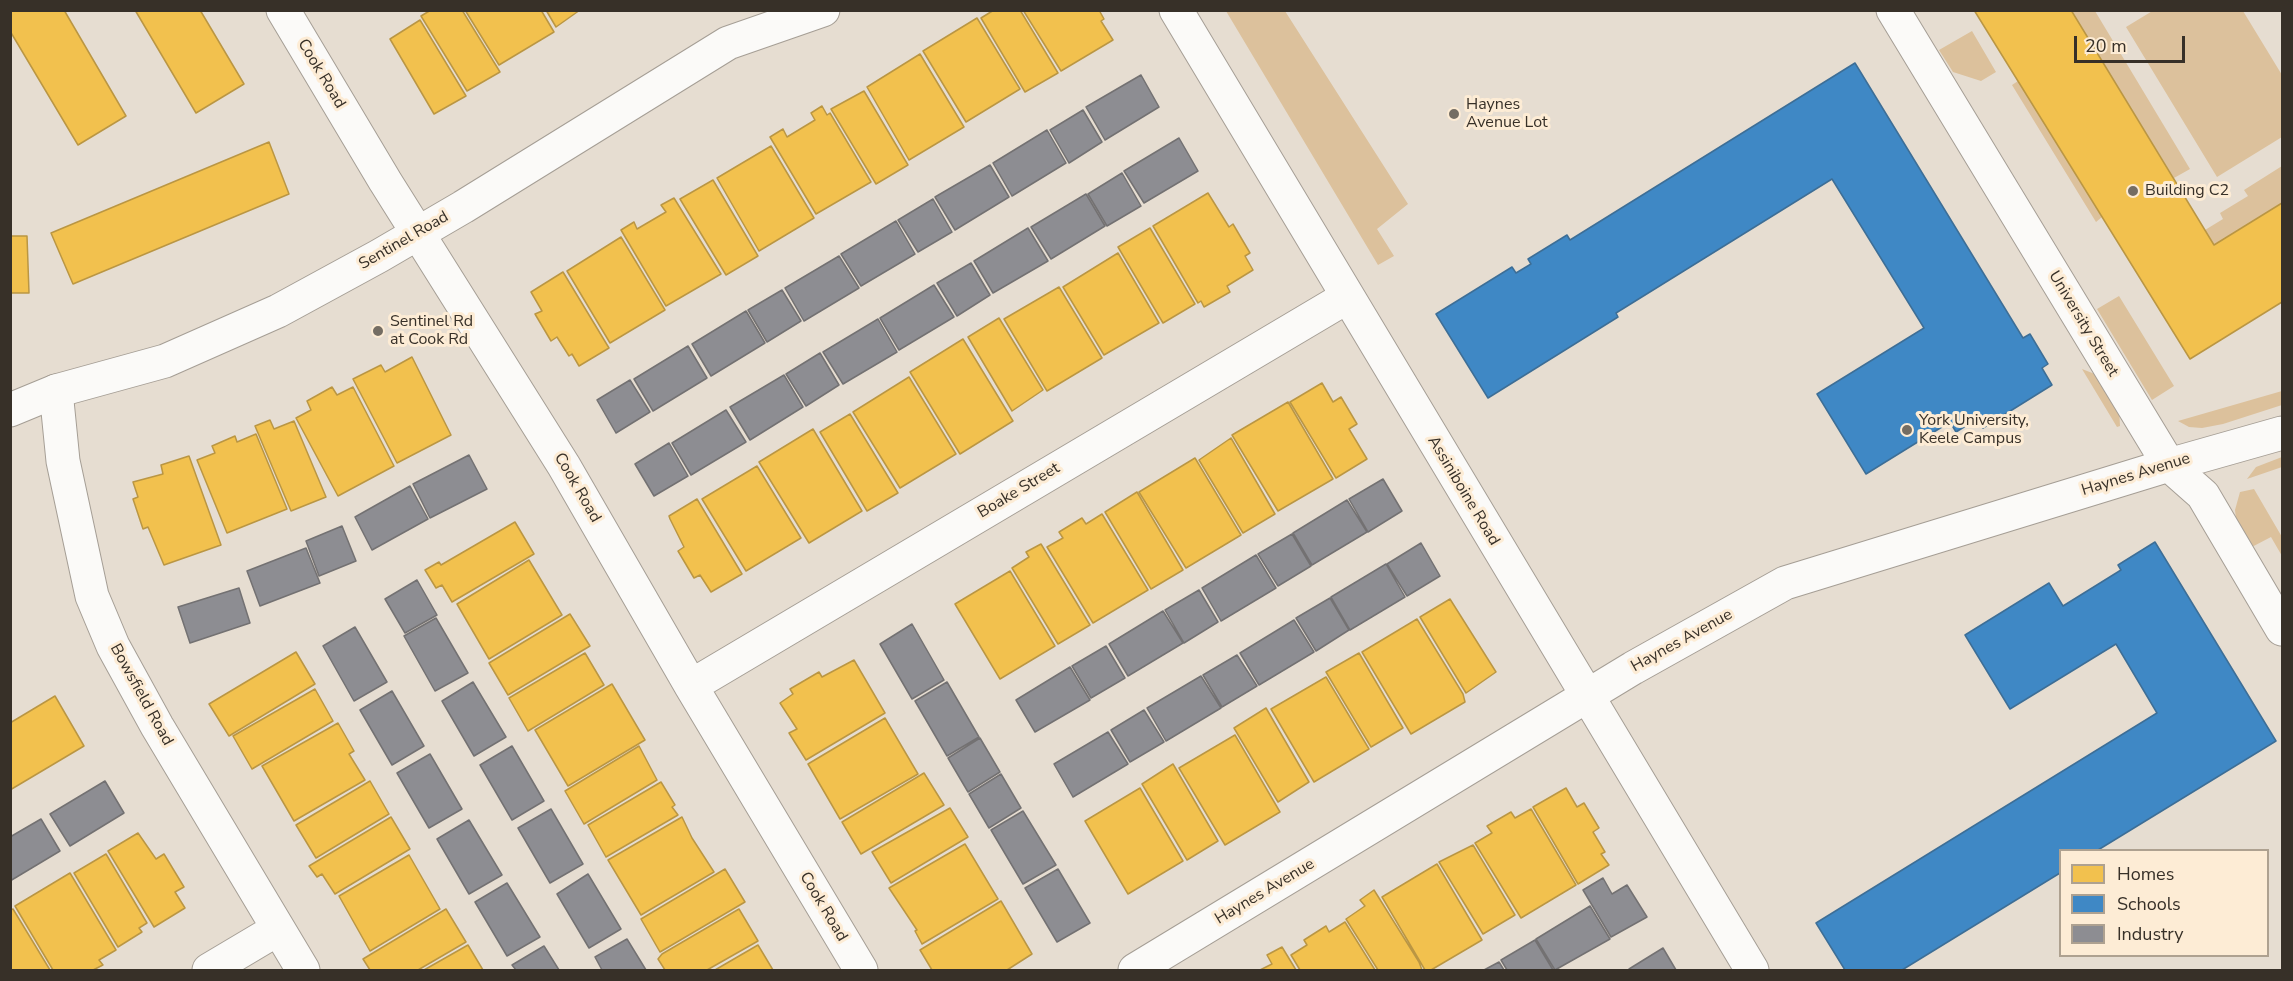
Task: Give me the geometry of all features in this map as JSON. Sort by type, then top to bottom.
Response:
[{"type":"street","name":"Cook Road","points":[[284,10],[385,180],[564,466],[691,686],[861,970]]},
{"type":"street","name":"Sentinel Road","points":[[728,42],[756,10]]},
{"type":"street","name":"Sentinel Road","points":[[10,410],[56,391],[165,361],[221,338],[289,305],[419,233],[728,42],[823,10]]},
{"type":"street","name":"Assiniboine Road","points":[[1176,10],[1752,970]]},
{"type":"street","name":"University Street","points":[[1893,10],[2169,465],[2203,495],[2283,629]]},
{"type":"street","name":"Boake Street","points":[[691,686],[1347,297]]},
{"type":"street","name":"Sentinel Road","points":[[10,382],[56,391]]},
{"type":"street","name":"Bowsfield Road","points":[[56,391],[66,474],[92,596],[157,726],[303,970]]},
{"type":"street","name":"Haynes Avenue","points":[[1135,970],[1633,668],[1785,583],[2169,465],[2283,433]]},
{"type":"street","points":[[208,970],[278,929]]},
{"type":"shaded area","points":[[2154,10],[2243,11],[2282,75],[2282,137],[2217,177],[2126,27]]},
{"type":"shaded area","points":[[1226,11],[1285,11],[1408,204],[1377,229],[1394,256],[1378,265]]},
{"type":"shaded area","points":[[2071,11],[2095,11],[2190,169],[2174,178]]},
{"type":"shaded area","points":[[1972,31],[1996,72],[1981,81],[1953,72],[1939,50]]},
{"type":"shaded area","points":[[2018,81],[2102,217],[2096,222],[2012,85]]},
{"type":"shaded area","points":[[2282,166],[2282,203],[2214,245],[2205,230],[2223,219],[2220,213],[2248,196],[2244,190]]},
{"type":"shaded area","points":[[2119,296],[2174,386],[2152,400],[2097,309]]},
{"type":"shaded area","points":[[2082,369],[2105,378],[2119,407],[2120,426],[2117,427]]},
{"type":"shaded area","points":[[2282,391],[2282,405],[2223,424],[2202,428],[2189,427],[2178,421]]},
{"type":"shaded area","points":[[2282,457],[2282,467],[2247,479],[2256,467]]},
{"type":"shaded area","points":[[2254,489],[2282,537],[2282,556],[2271,537],[2248,549],[2237,527],[2235,510],[2240,492]]},
{"type":"building: Homes","points":[[10,10],[64,10],[126,116],[78,145],[10,31]]},
{"type":"building: Homes","points":[[135,10],[200,10],[244,84],[196,113]]},
{"type":"building: Homes","points":[[431,10],[462,10],[500,72],[467,91],[421,16]]},
{"type":"building: Homes","points":[[465,10],[541,10],[554,32],[499,65]]},
{"type":"building: Homes","points":[[546,10],[580,10],[556,27]]},
{"type":"building: Homes","points":[[994,10],[1020,10],[1058,73],[1025,92],[981,18]]},
{"type":"building: Homes","points":[[1023,10],[1099,10],[1104,19],[1101,21],[1113,40],[1061,71]]},
{"type":"building: Homes","name":"Building C2","points":[[1974,10],[2071,10],[2214,245],[2282,203],[2282,302],[2190,359]]},
{"type":"building: Homes","points":[[977,18],[1020,89],[966,122],[923,51]]},
{"type":"building: Homes","points":[[420,20],[466,96],[434,114],[390,39]]},
{"type":"building: Homes","points":[[920,54],[964,127],[909,160],[867,87]]},
{"type":"building: Homes","points":[[864,91],[908,165],[876,184],[831,109]]},
{"type":"building: Homes","points":[[822,106],[827,115],[830,113],[871,182],[816,214],[770,137],[783,129],[787,137],[815,120],[811,113]]},
{"type":"building: Homes","points":[[269,142],[289,194],[73,284],[51,233]]},
{"type":"building: Homes","points":[[771,146],[814,218],[759,251],[717,178]]},
{"type":"building: Homes","points":[[713,180],[758,256],[726,275],[680,199]]},
{"type":"building: Homes","points":[[1208,193],[1229,227],[1233,224],[1250,253],[1245,256],[1253,270],[1227,286],[1230,292],[1204,307],[1201,301],[1198,303],[1153,226]]},
{"type":"building: Homes","points":[[674,198],[721,274],[666,306],[621,230],[634,222],[637,229],[666,212],[661,205]]},
{"type":"building: Homes","points":[[1150,228],[1195,304],[1163,323],[1118,247]]},
{"type":"building: Homes","points":[[10,236],[27,236],[29,293],[10,293]]},
{"type":"building: Homes","points":[[621,237],[665,310],[610,343],[567,271]]},
{"type":"building: Homes","points":[[1118,253],[1159,323],[1104,355],[1063,287]]},
{"type":"building: Homes","points":[[563,272],[609,348],[579,366],[572,354],[569,356],[557,337],[551,341],[535,314],[542,311],[531,292]]},
{"type":"building: Homes","points":[[1059,287],[1102,358],[1047,391],[1004,319]]},
{"type":"building: Homes","points":[[999,318],[1043,390],[1012,411],[968,337]]},
{"type":"building: Homes","points":[[963,339],[1013,421],[960,454],[910,372]]},
{"type":"building: Homes","points":[[412,357],[451,435],[397,463],[353,379],[381,365],[385,372]]},
{"type":"building: Homes","points":[[909,377],[956,454],[900,488],[853,412]]},
{"type":"building: Homes","points":[[1322,383],[1333,402],[1341,397],[1357,424],[1349,429],[1367,459],[1336,478],[1290,402]]},
{"type":"building: Homes","points":[[332,387],[337,395],[353,387],[394,466],[338,496],[296,418],[311,410],[307,401]]},
{"type":"building: Homes","points":[[1288,402],[1333,479],[1278,511],[1232,435]]},
{"type":"building: Homes","points":[[850,414],[898,493],[867,511],[820,432]]},
{"type":"building: Homes","points":[[270,420],[274,429],[294,421],[326,497],[291,511],[255,426]]},
{"type":"building: Homes","points":[[813,429],[862,511],[809,543],[759,462]]},
{"type":"building: Homes","points":[[256,434],[287,509],[227,533],[197,460],[215,453],[212,446],[235,436],[237,442]]},
{"type":"building: Homes","points":[[1231,438],[1275,514],[1243,533],[1199,460]]},
{"type":"building: Homes","points":[[189,456],[221,545],[164,565],[148,527],[143,529],[133,499],[138,497],[133,482],[163,474],[161,465]]},
{"type":"building: Homes","points":[[1195,458],[1241,535],[1186,568],[1139,492]]},
{"type":"building: Homes","points":[[757,466],[801,538],[746,571],[702,499]]},
{"type":"building: Homes","points":[[1137,492],[1183,570],[1151,589],[1105,512]]},
{"type":"building: Homes","points":[[697,499],[742,574],[711,592],[700,575],[694,578],[678,551],[684,547],[669,516]]},
{"type":"building: Homes","points":[[1102,514],[1148,590],[1093,623],[1047,547],[1063,538],[1059,532],[1082,518],[1086,524]]},
{"type":"building: Homes","points":[[515,522],[534,554],[452,602],[442,585],[436,588],[425,570],[439,562],[441,565]]},
{"type":"building: Homes","points":[[1041,544],[1090,625],[1058,644],[1012,568],[1029,557],[1026,552]]},
{"type":"building: Homes","points":[[529,560],[562,615],[489,659],[457,604]]},
{"type":"building: Homes","points":[[1010,571],[1055,646],[1000,679],[955,604]]},
{"type":"building: Homes","points":[[1450,599],[1496,672],[1466,693],[1420,617]]},
{"type":"building: Homes","points":[[570,614],[590,646],[508,695],[489,663]]},
{"type":"building: Homes","points":[[1417,619],[1463,694],[1465,702],[1411,734],[1362,652]]},
{"type":"building: Homes","points":[[296,652],[315,684],[229,736],[209,704]]},
{"type":"building: Homes","points":[[585,653],[604,685],[528,731],[509,698]]},
{"type":"building: Homes","points":[[1359,653],[1403,728],[1371,747],[1326,672]]},
{"type":"building: Homes","points":[[854,660],[885,713],[806,760],[789,733],[797,729],[780,703],[793,694],[790,689],[819,672],[822,677]]},
{"type":"building: Homes","points":[[1326,677],[1369,749],[1314,782],[1271,709]]},
{"type":"building: Homes","points":[[612,684],[645,740],[568,786],[535,730]]},
{"type":"building: Homes","points":[[315,689],[333,721],[252,769],[233,736]]},
{"type":"building: Homes","points":[[55,696],[84,746],[10,790],[10,723]]},
{"type":"building: Homes","points":[[1266,708],[1309,782],[1278,802],[1234,728]]},
{"type":"building: Homes","points":[[885,718],[918,774],[840,819],[808,764]]},
{"type":"building: Homes","points":[[338,723],[354,751],[349,754],[365,780],[294,821],[262,766]]},
{"type":"building: Homes","points":[[1235,735],[1280,812],[1225,845],[1179,768]]},
{"type":"building: Homes","points":[[639,746],[657,780],[584,824],[565,791]]},
{"type":"building: Homes","points":[[1173,764],[1218,841],[1187,860],[1142,784]]},
{"type":"building: Homes","points":[[924,773],[944,805],[861,854],[842,822]]},
{"type":"building: Homes","points":[[370,781],[389,814],[316,858],[296,825]]},
{"type":"building: Homes","points":[[661,782],[675,805],[672,807],[678,815],[606,857],[588,825]]},
{"type":"building: Homes","points":[[1140,788],[1183,861],[1128,894],[1085,821]]},
{"type":"building: Homes","points":[[1566,788],[1577,807],[1584,803],[1599,828],[1593,832],[1605,852],[1601,854],[1609,865],[1578,884],[1533,807]]},
{"type":"building: Homes","points":[[950,808],[968,837],[891,883],[872,852]]},
{"type":"building: Homes","points":[[1531,809],[1576,885],[1521,918],[1475,843],[1492,833],[1487,826],[1511,812],[1515,818]]},
{"type":"building: Homes","points":[[391,817],[410,849],[335,894],[322,874],[317,877],[309,866]]},
{"type":"building: Homes","points":[[682,817],[692,838],[714,872],[641,915],[608,860]]},
{"type":"building: Homes","points":[[138,833],[156,859],[164,854],[184,887],[175,892],[185,908],[154,927],[108,851]]},
{"type":"building: Homes","points":[[965,844],[998,899],[922,944],[915,931],[917,930],[889,888]]},
{"type":"building: Homes","points":[[1473,845],[1515,915],[1483,934],[1439,862]]},
{"type":"building: Homes","points":[[106,854],[147,923],[139,928],[142,932],[118,947],[74,873]]},
{"type":"building: Homes","points":[[409,855],[440,909],[370,951],[339,896]]},
{"type":"building: Homes","points":[[1437,864],[1482,940],[1431,970],[1425,970],[1382,897]]},
{"type":"building: Homes","points":[[725,869],[745,902],[660,952],[641,919]]},
{"type":"building: Homes","points":[[70,873],[116,950],[99,960],[103,965],[93,970],[53,970],[15,906]]},
{"type":"building: Homes","points":[[1374,890],[1422,970],[1378,970],[1346,919],[1365,906],[1360,900]]},
{"type":"building: Homes","points":[[1001,901],[1032,954],[1007,970],[932,970],[920,950]]},
{"type":"building: Homes","points":[[13,909],[50,970],[10,970],[10,910]]},
{"type":"building: Homes","points":[[446,909],[466,942],[418,970],[370,970],[363,959]]},
{"type":"building: Homes","points":[[739,909],[758,941],[707,970],[665,970],[658,959],[662,954]]},
{"type":"building: Homes","points":[[1345,922],[1375,970],[1300,970],[1291,955],[1307,945],[1304,940],[1326,926],[1329,932]]},
{"type":"building: Homes","points":[[468,945],[483,970],[424,970]]},
{"type":"building: Homes","points":[[758,945],[773,970],[715,970]]},
{"type":"building: Homes","points":[[1282,947],[1296,970],[1260,970],[1272,964],[1267,955]]},
{"type":"building: Schools","points":[[1855,63],[2023,338],[2030,334],[2048,364],[2042,368],[2052,385],[1983,428],[1977,419],[1956,432],[1950,422],[1866,474],[1817,394],[1924,328],[1832,179],[1616,313],[1618,317],[1488,398],[1436,314],[1512,267],[1516,273],[1531,264],[1528,259],[1567,235],[1570,240]]},
{"type":"building: Schools","points":[[2155,542],[2276,741],[2100,849],[2059,849],[2059,874],[1902,970],[1845,970],[1816,923],[2157,713],[2116,644],[2010,709],[1965,635],[2049,583],[2063,606],[2121,570],[2118,565]]},
{"type":"building: Industry","points":[[1141,75],[1159,107],[1105,140],[1086,107]]},
{"type":"building: Industry","points":[[1083,110],[1102,142],[1069,163],[1050,130]]},
{"type":"building: Industry","points":[[1047,130],[1066,163],[1012,196],[993,163]]},
{"type":"building: Industry","points":[[1179,138],[1198,171],[1144,203],[1124,171]]},
{"type":"building: Industry","points":[[990,165],[1009,197],[955,230],[935,197]]},
{"type":"building: Industry","points":[[1122,173],[1141,206],[1107,226],[1088,194]]},
{"type":"building: Industry","points":[[1086,194],[1105,226],[1051,259],[1031,227]]},
{"type":"building: Industry","points":[[933,199],[952,232],[918,252],[898,220]]},
{"type":"building: Industry","points":[[896,221],[915,254],[861,286],[841,254]]},
{"type":"building: Industry","points":[[1028,228],[1048,261],[993,293],[974,261]]},
{"type":"building: Industry","points":[[839,256],[859,288],[804,321],[785,288]]},
{"type":"building: Industry","points":[[971,263],[990,295],[957,316],[937,283]]},
{"type":"building: Industry","points":[[934,285],[954,317],[899,350],[880,318]]},
{"type":"building: Industry","points":[[782,290],[801,321],[767,342],[748,310]]},
{"type":"building: Industry","points":[[746,311],[765,343],[711,376],[692,344]]},
{"type":"building: Industry","points":[[878,319],[897,352],[843,384],[823,352]]},
{"type":"building: Industry","points":[[688,346],[707,378],[653,411],[634,379]]},
{"type":"building: Industry","points":[[820,353],[839,385],[806,406],[786,374]]},
{"type":"building: Industry","points":[[784,375],[803,407],[750,440],[730,407]]},
{"type":"building: Industry","points":[[630,380],[650,412],[616,433],[597,400]]},
{"type":"building: Industry","points":[[726,410],[746,442],[691,475],[672,443]]},
{"type":"building: Industry","points":[[669,443],[688,476],[654,496],[635,464]]},
{"type":"building: Industry","points":[[469,455],[487,489],[430,518],[413,484]]},
{"type":"building: Industry","points":[[1383,479],[1402,511],[1368,532],[1349,499]]},
{"type":"building: Industry","points":[[410,486],[428,519],[372,550],[355,517]]},
{"type":"building: Industry","points":[[1347,500],[1367,532],[1312,565],[1293,533]]},
{"type":"building: Industry","points":[[342,526],[356,561],[319,576],[306,541]]},
{"type":"building: Industry","points":[[1292,534],[1311,566],[1278,586],[1258,554]]},
{"type":"building: Industry","points":[[1421,543],[1440,576],[1407,596],[1387,564]]},
{"type":"building: Industry","points":[[306,548],[320,583],[260,606],[247,571]]},
{"type":"building: Industry","points":[[1256,555],[1276,588],[1221,621],[1202,588]]},
{"type":"building: Industry","points":[[1386,564],[1405,597],[1350,630],[1331,597]]},
{"type":"building: Industry","points":[[417,580],[437,615],[405,633],[385,599]]},
{"type":"building: Industry","points":[[239,588],[250,623],[190,643],[178,607]]},
{"type":"building: Industry","points":[[1199,590],[1218,622],[1184,643],[1165,610]]},
{"type":"building: Industry","points":[[1330,598],[1349,630],[1316,651],[1296,618]]},
{"type":"building: Industry","points":[[1163,611],[1183,643],[1128,676],[1109,644]]},
{"type":"building: Industry","points":[[436,618],[468,673],[435,691],[404,636]]},
{"type":"building: Industry","points":[[1294,620],[1314,652],[1259,685],[1240,653]]},
{"type":"building: Industry","points":[[912,624],[944,680],[912,699],[880,644]]},
{"type":"building: Industry","points":[[355,627],[387,682],[354,701],[323,646]]},
{"type":"building: Industry","points":[[1106,646],[1125,678],[1091,698],[1072,666]]},
{"type":"building: Industry","points":[[1237,655],[1257,686],[1222,707],[1203,675]]},
{"type":"building: Industry","points":[[1070,667],[1090,700],[1035,732],[1016,700]]},
{"type":"building: Industry","points":[[1201,676],[1221,708],[1166,741],[1147,708]]},
{"type":"building: Industry","points":[[473,682],[506,737],[474,756],[442,701]]},
{"type":"building: Industry","points":[[947,682],[979,737],[947,756],[915,701]]},
{"type":"building: Industry","points":[[392,691],[424,746],[392,765],[360,710]]},
{"type":"building: Industry","points":[[1144,710],[1164,742],[1130,762],[1111,730]]},
{"type":"building: Industry","points":[[1108,732],[1128,764],[1073,797],[1054,764]]},
{"type":"building: Industry","points":[[980,738],[1000,772],[968,792],[948,758]]},
{"type":"building: Industry","points":[[512,746],[544,801],[512,820],[480,765]]},
{"type":"building: Industry","points":[[430,754],[462,809],[429,828],[397,773]]},
{"type":"building: Industry","points":[[1001,774],[1021,808],[989,828],[969,794]]},
{"type":"building: Industry","points":[[105,781],[124,813],[70,846],[50,814]]},
{"type":"building: Industry","points":[[551,809],[583,864],[550,883],[518,828]]},
{"type":"building: Industry","points":[[1023,811],[1056,865],[1023,884],[991,830]]},
{"type":"building: Industry","points":[[41,819],[60,851],[10,881],[10,837]]},
{"type":"building: Industry","points":[[469,820],[502,875],[469,894],[437,839]]},
{"type":"building: Industry","points":[[1058,869],[1090,923],[1057,942],[1025,888]]},
{"type":"building: Industry","points":[[588,874],[621,929],[589,948],[557,894]]},
{"type":"building: Industry","points":[[1603,878],[1612,894],[1627,885],[1647,917],[1611,937],[1583,890]]},
{"type":"building: Industry","points":[[507,883],[540,937],[507,956],[475,902]]},
{"type":"building: Industry","points":[[1590,906],[1610,939],[1555,970],[1536,939]]},
{"type":"building: Industry","points":[[627,939],[646,970],[602,970],[595,957]]},
{"type":"building: Industry","points":[[1535,940],[1553,970],[1507,970],[1501,960]]},
{"type":"building: Industry","points":[[544,946],[559,970],[516,970],[512,965]]},
{"type":"building: Industry","points":[[1663,948],[1676,970],[1629,969]]},
{"type":"building: Industry","points":[[1499,962],[1504,970],[1484,970]]},
{"type":"place","name":"Haynes Avenue Lot","points":[[1454,114]]},
{"type":"place","name":"Building C2","points":[[2133,191]]},
{"type":"place","name":"Sentinel Rd at Cook Rd","points":[[378,331]]},
{"type":"place","name":"York University, Keele Campus","points":[[1907,430]]}]
